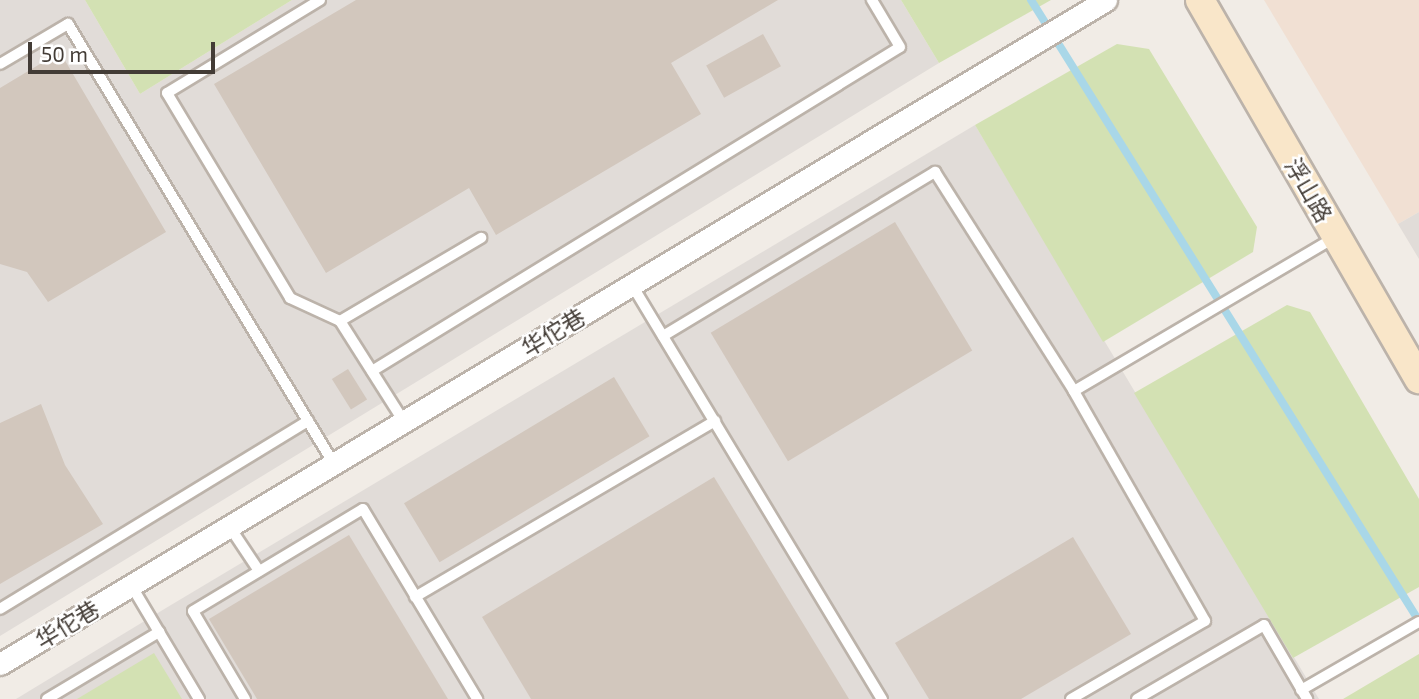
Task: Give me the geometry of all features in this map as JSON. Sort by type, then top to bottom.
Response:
[{"type":"street","name":"华佗巷","points":[[0,664],[1106,0]]},
{"type":"street","name":"浮山路","points":[[1200,0],[1419,379]]},
{"type":"lane","points":[[320,0],[167,93],[290,298],[340,321],[404,422]]},
{"type":"lane","points":[[372,371],[900,47],[872,0]]},
{"type":"lane","points":[[0,64],[68,24],[334,464]]},
{"type":"lane","points":[[663,336],[935,172],[1074,391],[1205,621],[1072,699]]},
{"type":"lane","points":[[1074,391],[1336,237]]},
{"type":"lane","points":[[340,321],[481,238]]},
{"type":"lane","points":[[632,285],[883,699]]},
{"type":"lane","points":[[0,608],[308,421]]},
{"type":"lane","points":[[415,597],[715,421]]},
{"type":"lane","points":[[245,699],[192,611],[363,509],[477,699]]},
{"type":"lane","points":[[229,526],[259,571]]},
{"type":"lane","points":[[131,586],[200,699]]},
{"type":"lane","points":[[1137,699],[1264,625],[1304,694],[1419,622]]},
{"type":"lane","points":[[47,699],[159,632]]},
{"type":"shaded area","points":[[0,0],[85,0],[140,94],[292,0],[901,0],[939,63],[0,636]]},
{"type":"shaded area","points":[[1264,0],[1419,0],[1419,212],[1398,224]]},
{"type":"shaded area","points":[[975,125],[1319,699],[16,699],[166,608]]},
{"type":"shaded area","points":[[1419,212],[1419,259],[1398,224]]},
{"type":"green space","points":[[85,0],[292,0],[140,94]]},
{"type":"green space","points":[[901,0],[1051,0],[939,63]]},
{"type":"green space","points":[[1117,44],[1149,49],[1257,227],[1253,252],[1103,342],[975,125]]},
{"type":"green space","points":[[1287,305],[1310,312],[1419,499],[1419,587],[1293,658],[1134,393]]},
{"type":"green space","points":[[154,653],[182,699],[77,699]]},
{"type":"green space","points":[[1419,654],[1419,699],[1343,699]]},
{"type":"building","points":[[356,0],[778,0],[671,63],[701,114],[496,235],[469,188],[326,273],[214,84]]},
{"type":"building","points":[[763,34],[781,66],[724,98],[706,66]]},
{"type":"building","points":[[60,52],[166,232],[48,302],[27,272],[0,264],[0,88]]},
{"type":"building","points":[[895,222],[972,351],[788,461],[711,333]]},
{"type":"building","points":[[348,369],[367,400],[351,410],[332,379]]},
{"type":"building","points":[[614,377],[650,436],[440,562],[404,503]]},
{"type":"building","points":[[41,404],[65,465],[103,524],[0,584],[0,423]]},
{"type":"building","points":[[714,477],[849,699],[531,699],[482,617]]},
{"type":"building","points":[[349,535],[448,699],[257,699],[209,619]]},
{"type":"building","points":[[1073,537],[1131,634],[1021,699],[929,699],[895,643]]},
{"type":"waterway","points":[[1031,0],[1419,621]]}]
